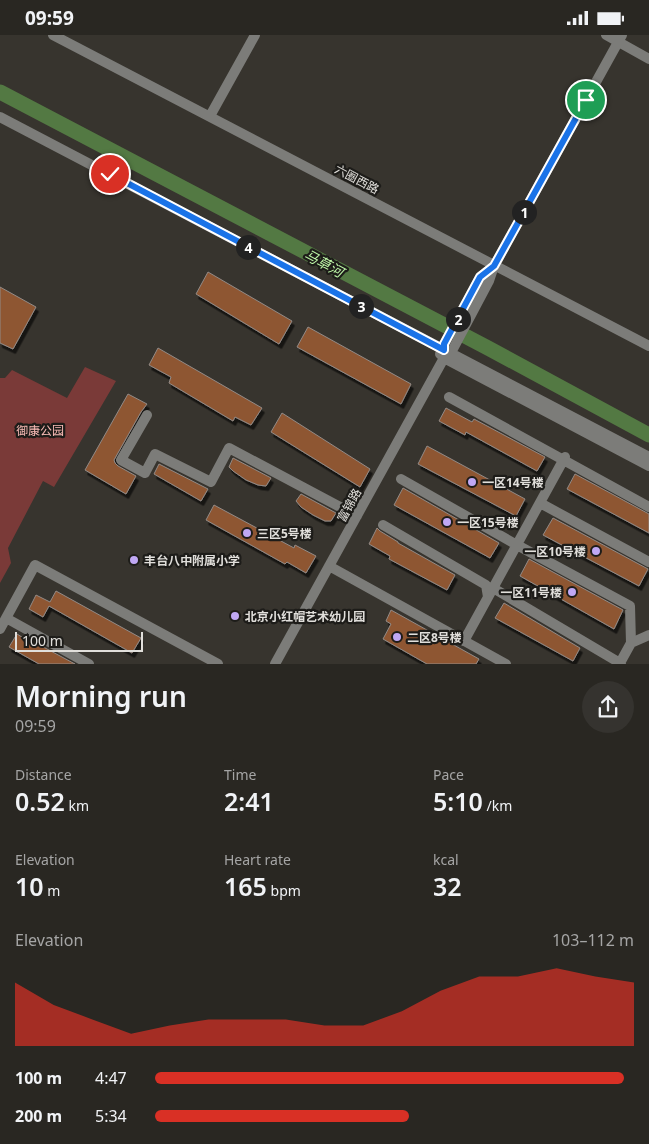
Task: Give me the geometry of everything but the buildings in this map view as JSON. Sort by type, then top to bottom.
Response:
[{"type":"street","name":"六圈西路","points":[[52,35],[649,346]]},
{"type":"street","points":[[210,116],[255,35]]},
{"type":"street","points":[[606,35],[620,38],[649,59]]},
{"type":"street","name":"富锦路","points":[[275,664],[462,322],[489,281],[494,266],[620,38]]},
{"type":"street","points":[[0,117],[649,457]]},
{"type":"street","points":[[447,351],[649,466]]},
{"type":"street","points":[[449,397],[649,507]]},
{"type":"street","points":[[146,415],[120,460],[145,473],[155,454],[211,482],[229,448],[357,516]]},
{"type":"street","points":[[464,641],[564,459]]},
{"type":"street","points":[[383,525],[486,585],[491,592],[621,664],[631,643],[630,606],[517,545],[402,479]]},
{"type":"street","points":[[540,503],[649,562]]},
{"type":"street","points":[[0,629],[35,565],[218,664]]},
{"type":"street","points":[[329,566],[506,664]]},
{"type":"street","points":[[6,618],[89,664]]},
{"type":"street","points":[[631,643],[649,635]]},
{"type":"green space","name":"御康公园","points":[[85,367],[116,381],[54,487],[43,481],[8,548],[11,563],[0,583],[0,378],[5,378],[12,370],[67,398]]},
{"type":"waterway","name":"马草河","points":[[0,92],[488,348],[649,435]]},
{"type":"place","name":"一区14号楼","points":[[472,482]]},
{"type":"place","name":"一区15号楼","points":[[447,522]]},
{"type":"place","name":"三区5号楼","points":[[247,533]]},
{"type":"place","name":"一区10号楼","points":[[596,551]]},
{"type":"place","name":"丰台八中附属小学","points":[[134,560]]},
{"type":"place","name":"一区11号楼","points":[[572,592]]},
{"type":"place","name":"北京小红帽艺术幼儿园","points":[[235,616]]},
{"type":"place","name":"二区8号楼","points":[[397,637]]},
{"type":"route","points":[[110,174],[444,350],[444,344],[480,277],[494,266],[586,100]]}]
